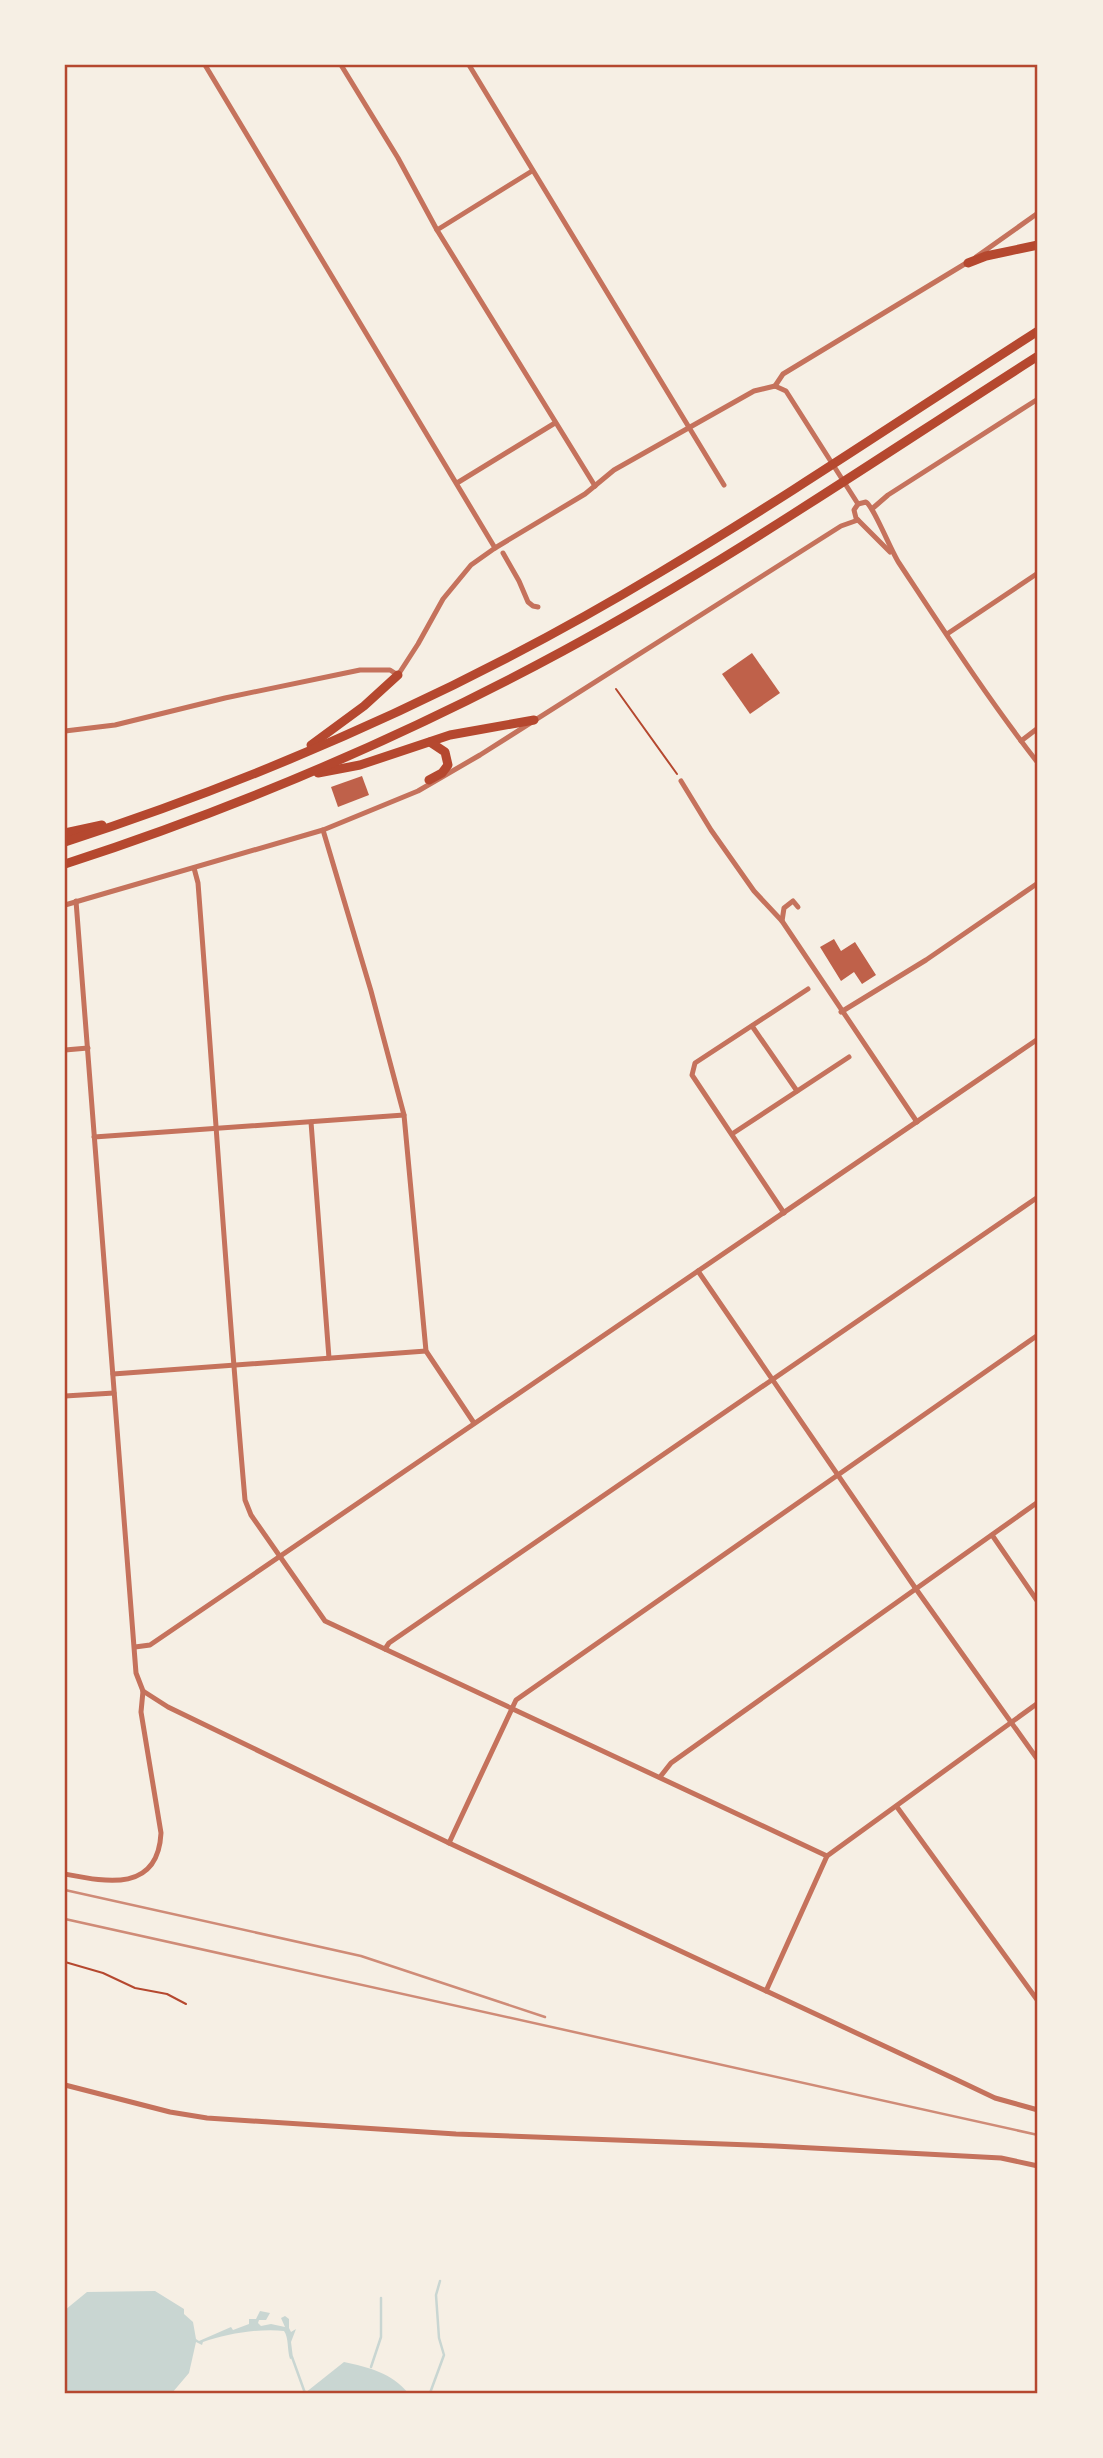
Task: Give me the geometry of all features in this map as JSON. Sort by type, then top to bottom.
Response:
[{"type":"main road","points":[[968,263],[986,256],[1038,245]]},
{"type":"main road","points":[[65,842],[145,815],[295,756],[445,688],[537,642],[707,543],[1038,331]]},
{"type":"main road","points":[[65,864],[177,825],[303,776],[467,701],[622,618],[741,546],[1038,356]]},
{"type":"main road","points":[[295,756],[364,706],[398,675]]},
{"type":"main road","points":[[303,776],[360,765],[450,735],[534,720]]},
{"type":"main road","points":[[429,780],[442,773],[448,765],[444,752],[430,742]]},
{"type":"main road","points":[[65,833],[145,815]]},
{"type":"street","points":[[205,65],[495,548]]},
{"type":"street","points":[[341,65],[437,230],[595,486]]},
{"type":"street","points":[[469,65],[724,485]]},
{"type":"street","points":[[437,230],[532,171]]},
{"type":"street","points":[[775,386],[783,373],[968,263],[1038,213]]},
{"type":"street","points":[[65,730],[115,725],[225,698],[351,672],[390,670],[398,675],[456,581],[471,565],[595,486],[614,470],[754,391],[775,386],[786,391],[858,504]]},
{"type":"street","points":[[65,905],[323,830],[418,791],[458,769],[841,526],[870,521],[874,510],[888,495],[1038,399]]},
{"type":"street","points":[[457,484],[555,423]]},
{"type":"street","points":[[858,504],[866,502],[874,510],[896,559]]},
{"type":"street","points":[[858,504],[854,513],[859,521],[896,559],[1038,763]]},
{"type":"street","points":[[503,553],[528,602],[538,607]]},
{"type":"street","points":[[947,634],[1038,573]]},
{"type":"street","points":[[1021,741],[1038,728]]},
{"type":"street","points":[[681,781],[710,830],[754,891],[782,921],[917,1122]]},
{"type":"street","points":[[323,830],[371,991],[404,1115],[426,1350],[474,1423]]},
{"type":"street","points":[[194,868],[198,883],[233,1366],[246,1506],[325,1621],[827,1856]]},
{"type":"street","points":[[841,1012],[926,960],[1038,883]]},
{"type":"street","points":[[76,901],[136,1673],[143,1691],[168,1707],[449,1843],[983,2092],[1038,2110]]},
{"type":"street","points":[[782,921],[784,908],[793,901],[798,907]]},
{"type":"street","points":[[784,1213],[692,1075],[692,1069],[695,1063],[808,989]]},
{"type":"street","points":[[752,1026],[797,1090]]},
{"type":"street","points":[[135,1647],[150,1645],[281,1557],[1038,1039]]},
{"type":"street","points":[[65,1050],[88,1048]]},
{"type":"street","points":[[732,1134],[849,1057]]},
{"type":"street","points":[[94,1137],[404,1115]]},
{"type":"street","points":[[311,1122],[329,1358]]},
{"type":"street","points":[[385,1649],[389,1643],[1038,1197]]},
{"type":"street","points":[[698,1271],[916,1589],[1038,1760]]},
{"type":"street","points":[[449,1843],[516,1700],[1038,1335]]},
{"type":"street","points":[[113,1374],[426,1350]]},
{"type":"street","points":[[65,1396],[114,1393]]},
{"type":"street","points":[[660,1777],[671,1763],[1038,1502]]},
{"type":"street","points":[[992,1535],[1038,1602]]},
{"type":"street","points":[[65,1874],[106,1881],[125,1881],[145,1871],[157,1855],[161,1833],[141,1712],[143,1691]]},
{"type":"street","points":[[766,1991],[827,1856],[1038,1703]]},
{"type":"street","points":[[897,1807],[1038,2001]]},
{"type":"street","points":[[65,2085],[170,2112],[206,2118],[456,2134],[1001,2158],[1038,2166]]},
{"type":"path","points":[[616,689],[681,781]]},
{"type":"path","points":[[65,1962],[103,1973],[135,1988],[179,1998],[186,2004]]},
{"type":"shaded area","points":[[155,2291],[184,2309],[184,2314],[193,2322],[196,2339],[199,2341],[231,2327],[233,2330],[249,2324],[249,2319],[256,2319],[260,2311],[270,2313],[266,2320],[259,2320],[261,2326],[271,2324],[285,2327],[281,2318],[285,2316],[289,2319],[291,2332],[296,2329],[291,2342],[293,2358],[290,2359],[284,2331],[243,2332],[212,2339],[202,2345],[196,2342],[189,2373],[172,2393],[65,2393],[65,2310],[87,2292]]},
{"type":"shaded area","points":[[344,2362],[387,2376],[408,2393],[305,2393]]},
{"type":"building","points":[[752,653],[780,693],[750,714],[722,674]]},
{"type":"building","points":[[362,776],[369,795],[338,807],[331,787]]},
{"type":"building","points":[[834,939],[841,951],[855,942],[876,975],[862,984],[854,972],[841,981],[820,947]]},
{"type":"waterway","points":[[430,2393],[444,2355],[439,2338],[436,2295],[440,2281]]},
{"type":"waterway","points":[[371,2367],[381,2337],[381,2298]]},
{"type":"waterway","points":[[292,2357],[305,2393]]},
{"type":"railway","points":[[65,1890],[361,1956],[545,2017]]},
{"type":"railway","points":[[65,1919],[1038,2135]]}]
